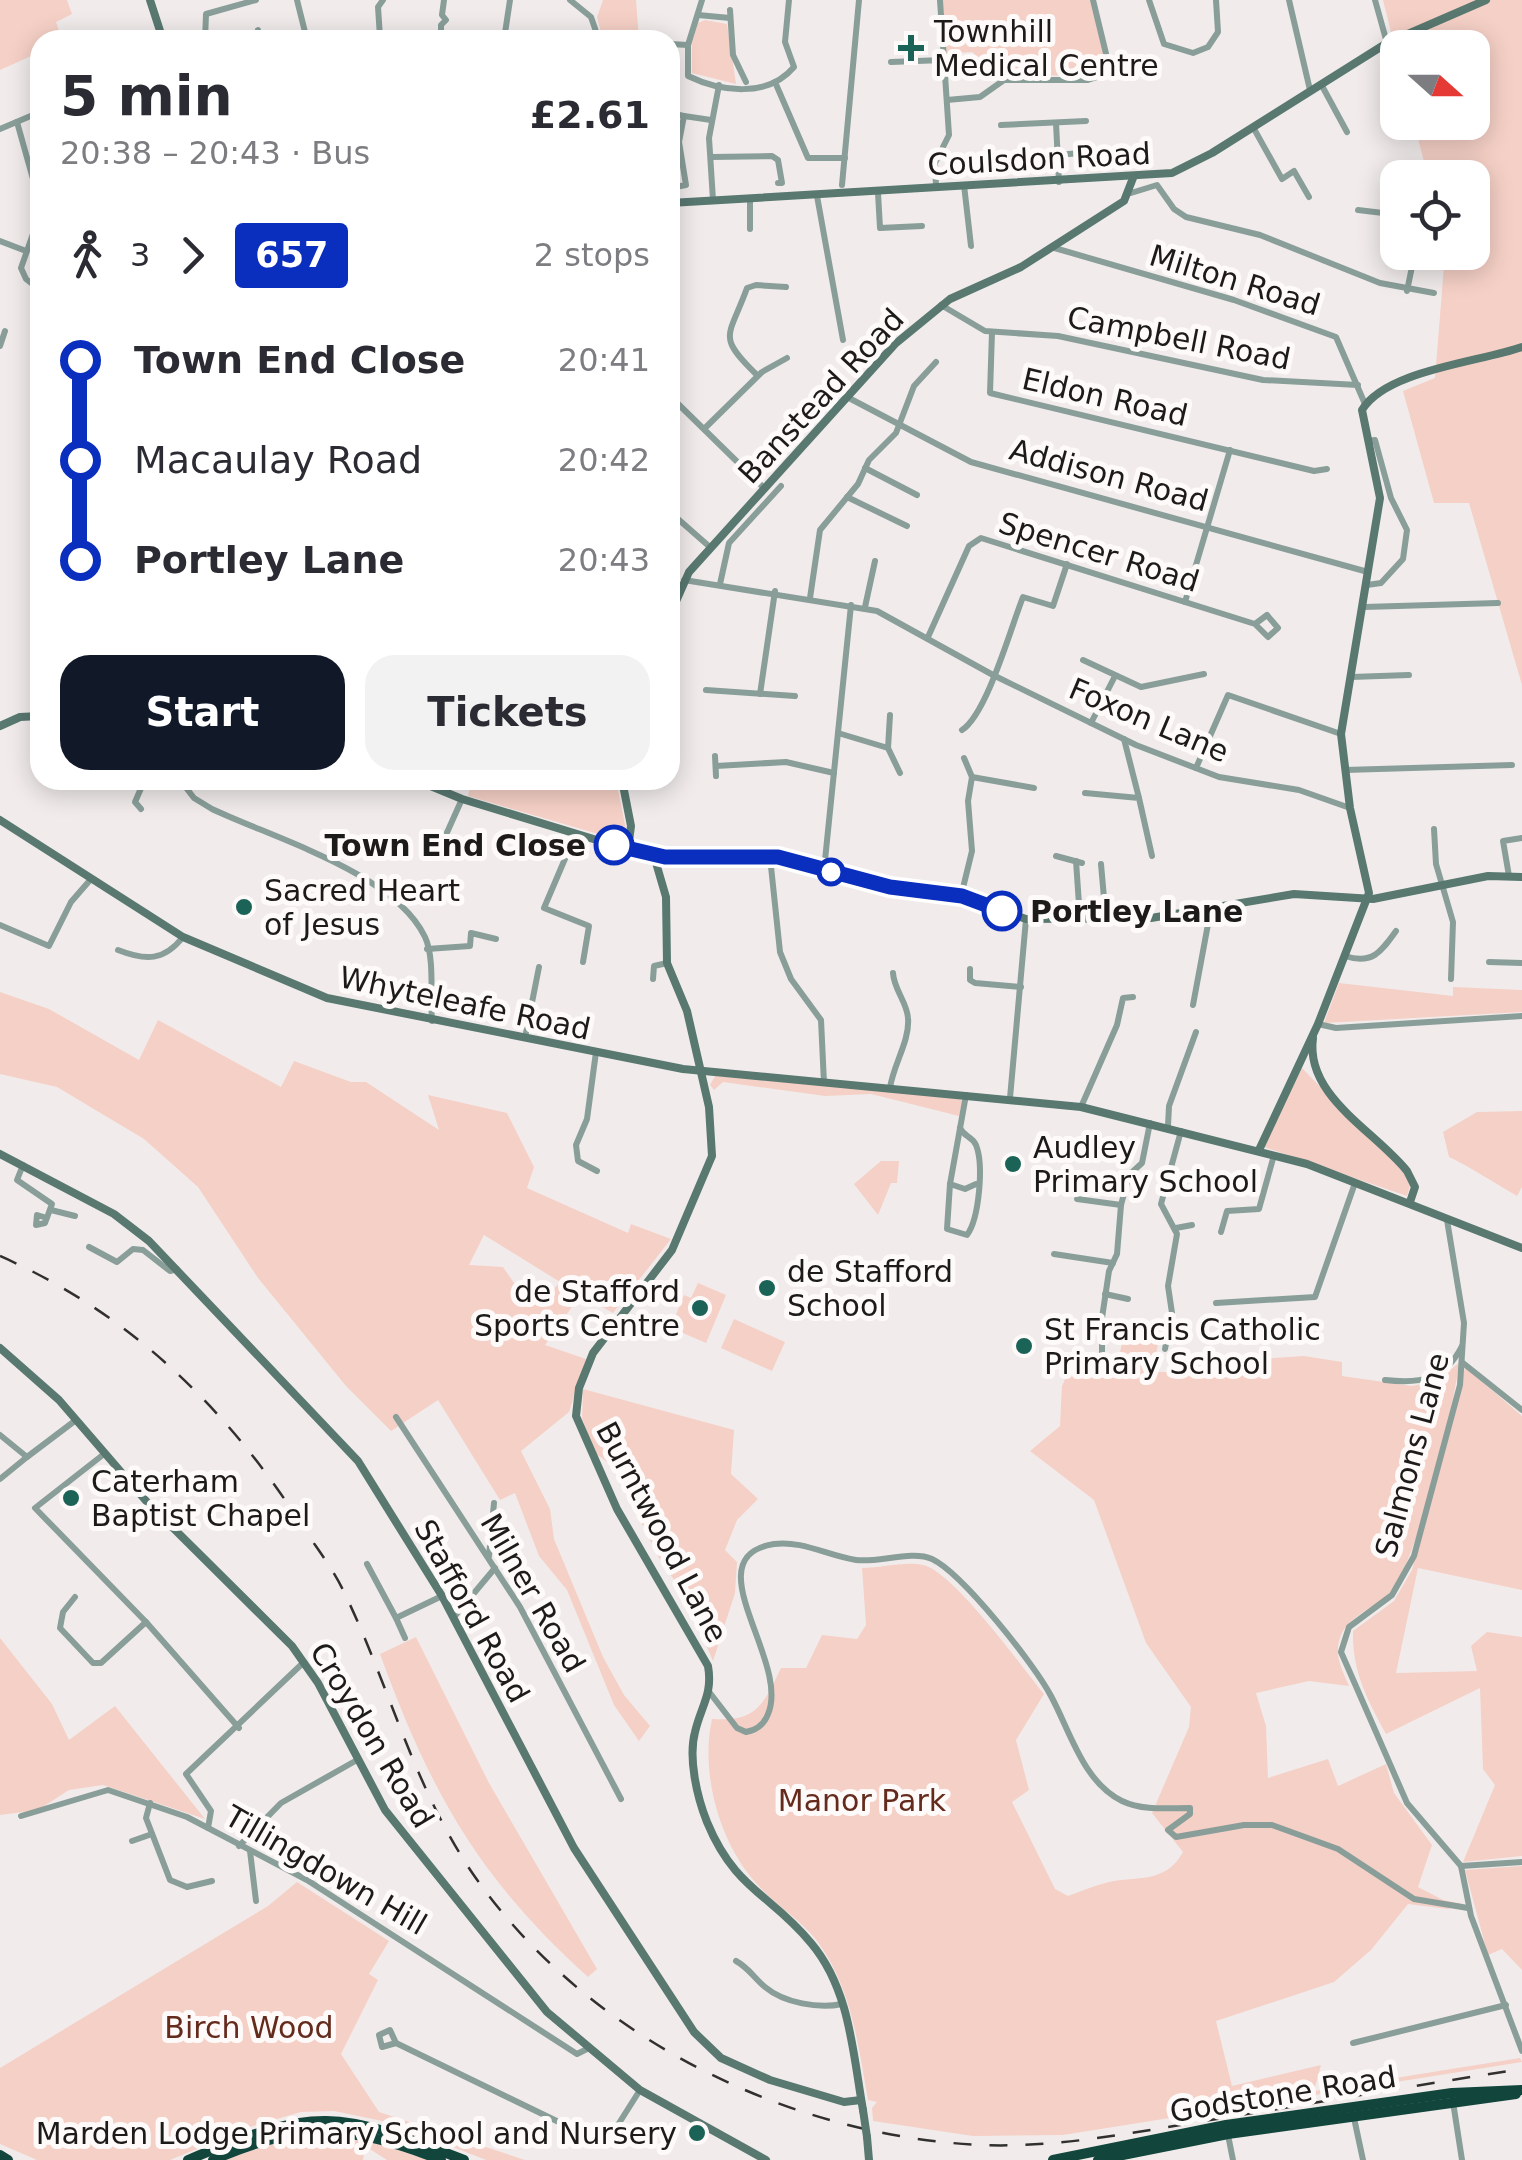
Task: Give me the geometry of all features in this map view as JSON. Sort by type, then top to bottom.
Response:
[{"type":"highway","name":"Godstone Road","points":[[1054,2160],[1353,2111],[1522,2091]]},
{"type":"highway","name":"Godstone Road","points":[[1098,2160],[1141,2146],[1353,2111]]},
{"type":"highway","points":[[188,2160],[274,2126],[314,2119],[380,2128],[464,2160]]},
{"type":"highway","points":[[213,2160],[269,2138],[332,2130],[395,2142],[442,2160]]},
{"type":"highway","points":[[0,2155],[8,2160]]},
{"type":"street","points":[[150,0],[160,30]]},
{"type":"street","points":[[205,30],[206,14],[252,0]]},
{"type":"street","points":[[297,0],[304,30]]},
{"type":"street","points":[[380,30],[378,7],[383,0]]},
{"type":"street","points":[[441,30],[446,20],[442,14],[444,0]]},
{"type":"street","points":[[505,30],[510,0]]},
{"type":"street","points":[[570,0],[591,17],[596,30]]},
{"type":"street","points":[[702,0],[688,45],[688,76],[751,90],[774,82],[794,67],[786,42],[789,0]]},
{"type":"street","points":[[842,184],[859,0]]},
{"type":"street","points":[[936,186],[935,163],[948,134],[940,0]]},
{"type":"street","points":[[946,100],[980,96],[1004,80],[1088,80],[1106,74],[1110,66],[1093,0]]},
{"type":"street","points":[[1149,0],[1164,44],[1179,53],[1208,47],[1218,32],[1216,0]]},
{"type":"street","points":[[1289,0],[1310,90]]},
{"type":"street","points":[[1375,0],[1384,30]]},
{"type":"street","name":"Coulsdon Road","points":[[1415,30],[1486,0]]},
{"type":"street","points":[[698,15],[730,14],[733,55],[746,82]]},
{"type":"street","points":[[680,45],[688,45]]},
{"type":"street","name":"Coulsdon Road","points":[[680,202],[1133,178],[1190,166],[1380,46]]},
{"type":"street","points":[[891,62],[943,60]]},
{"type":"street","points":[[774,82],[808,158],[845,158]]},
{"type":"street","points":[[1320,83],[1347,132]]},
{"type":"street","points":[[713,200],[711,120],[719,84]]},
{"type":"street","points":[[680,115],[711,120]]},
{"type":"street","points":[[0,129],[30,116]]},
{"type":"street","points":[[680,137],[684,116]]},
{"type":"street","points":[[17,122],[30,168]]},
{"type":"street","points":[[1001,124],[1086,122]]},
{"type":"street","points":[[1056,124],[1059,182]]},
{"type":"street","points":[[1252,126],[1282,179],[1294,171],[1309,197]]},
{"type":"street","points":[[680,148],[686,184],[680,186]]},
{"type":"street","points":[[1032,157],[1080,153]]},
{"type":"street","points":[[710,157],[740,154],[778,160],[782,183],[778,183]]},
{"type":"street","points":[[1133,178],[1131,194],[1158,185],[1174,209],[1186,217],[1260,235],[1407,291],[1434,293]]},
{"type":"street","points":[[964,185],[970,246]]},
{"type":"street","points":[[878,193],[880,228],[922,226]]},
{"type":"street","name":"Banstead Road","points":[[680,588],[894,344],[941,305],[1020,267],[1131,194]]},
{"type":"street","points":[[817,196],[843,340]]},
{"type":"street","points":[[750,198],[750,229]]},
{"type":"street","points":[[1358,210],[1380,214]]},
{"type":"street","points":[[30,240],[23,273],[30,280]]},
{"type":"street","points":[[0,241],[26,251]]},
{"type":"street","name":"Milton Road","points":[[1050,247],[1234,300],[1336,337],[1366,404]]},
{"type":"street","points":[[1407,291],[1411,270]]},
{"type":"street","points":[[757,376],[731,350],[727,337],[750,286],[786,286]]},
{"type":"street","points":[[941,305],[992,332]]},
{"type":"street","points":[[0,346],[5,332]]},
{"type":"street","name":"Campbell Road","points":[[992,332],[1058,336],[1263,380],[1358,384]]},
{"type":"street","name":"Eldon Road","points":[[992,332],[990,394],[1314,471],[1327,469]]},
{"type":"street","points":[[1259,1150],[1316,1029],[1366,899],[1368,884],[1350,808],[1341,734],[1380,498],[1362,417],[1366,404],[1439,368],[1522,347]]},
{"type":"street","points":[[704,428],[757,376],[788,358]]},
{"type":"street","points":[[810,598],[816,539],[900,423],[914,386],[936,362]]},
{"type":"street","name":"Addison Road","points":[[847,397],[971,462],[1369,572]]},
{"type":"street","points":[[680,405],[765,490]]},
{"type":"street","points":[[1368,441],[1376,440],[1391,498],[1407,530],[1403,559],[1381,582],[1368,585]]},
{"type":"street","points":[[1185,602],[1230,450]]},
{"type":"street","points":[[865,468],[917,496]]},
{"type":"street","points":[[720,584],[729,543],[781,486]]},
{"type":"street","points":[[847,497],[907,526]]},
{"type":"street","points":[[680,521],[712,549]]},
{"type":"street","name":"Spencer Road","points":[[928,636],[976,540],[989,539],[1255,624]]},
{"type":"street","points":[[865,607],[874,561]]},
{"type":"street","points":[[962,730],[970,725],[993,675],[1023,597],[1052,606],[1067,564]]},
{"type":"street","name":"Foxon Lane","points":[[683,580],[865,607],[1124,739],[1219,777],[1299,790],[1350,808]]},
{"type":"street","points":[[760,694],[774,592]]},
{"type":"street","points":[[1364,607],[1498,603]]},
{"type":"street","points":[[824,870],[851,605]]},
{"type":"street","points":[[1083,660],[1142,687],[1204,674]]},
{"type":"street","points":[[1351,677],[1409,675]]},
{"type":"street","points":[[1091,723],[1115,676]]},
{"type":"street","points":[[706,690],[796,696]]},
{"type":"street","points":[[1196,768],[1228,695],[1341,734]]},
{"type":"street","points":[[890,715],[888,748],[900,773]]},
{"type":"street","points":[[0,726],[30,716]]},
{"type":"street","points":[[838,733],[888,748]]},
{"type":"street","points":[[1124,739],[1152,856]]},
{"type":"street","points":[[714,756],[716,776]]},
{"type":"street","points":[[962,896],[972,851],[968,801],[972,777],[964,758]]},
{"type":"street","points":[[716,766],[786,762],[834,773]]},
{"type":"street","points":[[1345,770],[1512,765]]},
{"type":"street","points":[[972,777],[1034,788]]},
{"type":"street","points":[[140,790],[136,802],[141,809]]},
{"type":"street","points":[[190,790],[212,810],[361,876],[406,908],[427,940],[432,1021]]},
{"type":"street","points":[[439,790],[654,856],[770,856],[890,887],[962,896],[1026,919],[1106,921],[1294,894],[1366,899],[1440,885],[1509,876],[1522,878]]},
{"type":"street","points":[[624,790],[632,826],[628,850]]},
{"type":"street","points":[[1085,793],[1139,798]]},
{"type":"street","points":[[444,836],[462,800]]},
{"type":"street","name":"Whyteleafe Road","points":[[0,820],[183,937],[314,994],[524,1039],[700,1069],[1080,1106],[1274,1154],[1410,1202],[1522,1248]]},
{"type":"street","points":[[1434,829],[1440,885],[1453,922],[1451,979]]},
{"type":"street","points":[[576,833],[544,908],[589,926],[584,962]]},
{"type":"street","points":[[1509,876],[1503,842],[1522,838]]},
{"type":"street","name":"Burntwood Lane","points":[[654,856],[666,898],[666,963],[687,1011],[712,1130],[709,1166],[672,1250],[593,1353],[580,1388],[576,1416],[626,1525],[702,1650],[710,1694]]},
{"type":"street","points":[[770,856],[780,952],[786,970],[821,1020],[824,1084]]},
{"type":"street","points":[[1056,856],[1079,862],[1080,921]]},
{"type":"street","points":[[1101,864],[1106,921]]},
{"type":"street","points":[[0,925],[49,946],[71,902],[91,879]]},
{"type":"street","points":[[1192,1005],[1211,906]]},
{"type":"street","points":[[1010,1098],[1010,1061],[1026,919]]},
{"type":"street","points":[[1345,956],[1360,961],[1376,957],[1396,931]]},
{"type":"street","points":[[427,948],[470,946],[471,933],[496,940]]},
{"type":"street","points":[[118,950],[152,958],[170,954],[183,937]]},
{"type":"street","points":[[1489,962],[1522,963]]},
{"type":"street","points":[[654,979],[654,966],[666,963]]},
{"type":"street","points":[[524,1039],[540,967]]},
{"type":"street","points":[[970,969],[970,980],[975,983],[1021,986]]},
{"type":"street","points":[[890,1088],[893,1064],[908,1028],[908,1013],[893,973]]},
{"type":"street","points":[[1080,1106],[1116,1025],[1123,998],[1134,997]]},
{"type":"street","points":[[1316,1029],[1522,1016]]},
{"type":"street","points":[[1316,1029],[1313,1068],[1332,1097],[1395,1156],[1426,1209]]},
{"type":"street","points":[[1168,1126],[1169,1106],[1196,1032]]},
{"type":"street","points":[[596,1052],[587,1119],[576,1145],[578,1160],[597,1171]]},
{"type":"street","points":[[1298,1066],[1313,1068]]},
{"type":"street","points":[[960,1128],[977,1148],[971,1230],[962,1236],[946,1229],[950,1184],[960,1128],[966,1095]]},
{"type":"street","points":[[1102,1366],[1106,1294],[1123,1217],[1121,1205],[1129,1175],[1142,1163],[1150,1122]]},
{"type":"street","points":[[1176,1228],[1163,1214],[1161,1204],[1182,1130]]},
{"type":"street","name":"Stafford Road","points":[[0,1154],[114,1214],[178,1268],[358,1461],[454,1617],[574,1848],[694,2032],[721,2058],[770,2080],[862,2105]]},
{"type":"street","points":[[1221,1232],[1227,1211],[1259,1208],[1274,1154]]},
{"type":"street","points":[[23,1164],[17,1180],[27,1190],[47,1199],[49,1214],[74,1216]]},
{"type":"street","points":[[1216,1303],[1315,1297],[1356,1182]]},
{"type":"street","points":[[950,1184],[966,1188],[977,1184]]},
{"type":"street","points":[[1410,1202],[1415,1187]]},
{"type":"street","points":[[1076,1200],[1121,1205]]},
{"type":"street","name":"Salmons Lane","points":[[1447,1220],[1464,1322],[1463,1363],[1414,1556],[1392,1595],[1349,1627],[1341,1652],[1407,1803],[1460,1866],[1468,1908],[1522,2051]]},
{"type":"street","points":[[1176,1228],[1192,1225]]},
{"type":"street","points":[[1165,1348],[1172,1313],[1168,1286],[1176,1228]]},
{"type":"street","points":[[89,1247],[117,1262],[124,1253],[143,1250],[170,1271],[178,1268]]},
{"type":"street","points":[[1054,1254],[1113,1263]]},
{"type":"street","points":[[1106,1294],[1128,1299]]},
{"type":"street","points":[[1385,1380],[1412,1383],[1435,1378],[1464,1343]]},
{"type":"street","name":"Croydon Road","points":[[0,1348],[40,1381],[208,1567],[279,1630],[304,1662],[357,1760],[407,1840],[500,1948],[536,1999],[640,2090],[766,2160]]},
{"type":"street","points":[[1463,1363],[1522,1410]]},
{"type":"street","name":"Milner Road","points":[[396,1417],[489,1556],[621,1799]]},
{"type":"street","points":[[0,1479],[76,1420]]},
{"type":"street","points":[[0,1435],[27,1457]]},
{"type":"street","points":[[104,1454],[35,1508],[146,1622],[239,1728]]},
{"type":"street","points":[[489,1556],[494,1503]]},
{"type":"street","points":[[870,2160],[842,2004],[813,1944],[748,1888],[722,1854],[706,1820],[692,1751],[696,1726],[710,1694],[738,1728],[746,1732],[764,1724],[772,1702],[770,1669],[739,1590],[740,1567],[752,1552],[791,1543],[856,1560],[925,1556],[952,1575],[1034,1668],[1102,1786],[1142,1808],[1190,1808],[1190,1814],[1168,1830],[1176,1837],[1244,1824],[1272,1825],[1338,1849],[1414,1899],[1468,1908]]},
{"type":"street","points":[[367,1564],[405,1638]]},
{"type":"street","points":[[454,1617],[495,1568]]},
{"type":"street","points":[[396,1618],[442,1596]]},
{"type":"street","points":[[75,1597],[64,1612],[60,1628],[93,1663],[101,1664],[146,1622]]},
{"type":"street","points":[[208,1828],[211,1811],[186,1774],[239,1728],[304,1662]]},
{"type":"street","points":[[239,1846],[281,1803],[357,1760]]},
{"type":"street","name":"Tillingdown Hill","points":[[21,1816],[108,1790],[150,1803],[208,1828],[307,1880],[546,2038],[577,2054],[588,2048]]},
{"type":"street","points":[[150,1803],[146,1818],[170,1880],[187,1886],[212,1881]]},
{"type":"street","points":[[132,1841],[152,1834]]},
{"type":"street","points":[[250,1851],[256,1902]]},
{"type":"street","points":[[1460,1866],[1522,1862]]},
{"type":"street","points":[[736,1961],[748,1967],[766,1988],[793,2000],[823,2006],[842,2004]]},
{"type":"street","points":[[1353,2044],[1506,2005]]},
{"type":"street","points":[[396,2044],[600,2142],[609,2139],[640,2090]]},
{"type":"street","points":[[1452,2098],[1462,2160]]},
{"type":"street","points":[[1353,2111],[1363,2160]]},
{"type":"street","points":[[1228,2134],[1233,2160]]},
{"type":"green space","points":[[0,0],[67,0],[72,14],[56,22],[59,30],[30,30],[30,56],[0,70]]},
{"type":"green space","points":[[603,0],[636,0],[638,30],[600,30],[597,17]]},
{"type":"green space","points":[[943,0],[1090,0],[1107,65],[1093,76],[1004,75],[1003,62],[982,60],[972,52],[946,54]]},
{"type":"green space","points":[[1383,0],[1522,0],[1522,685],[1469,503],[1434,503],[1403,391],[1435,378],[1444,270],[1490,270],[1490,160],[1424,160],[1418,140],[1490,140],[1490,30],[1390,30]]},
{"type":"green space","points":[[705,20],[727,24],[736,84],[692,73],[692,43],[698,23]]},
{"type":"green space","points":[[470,790],[618,790],[627,834],[619,840],[468,796]]},
{"type":"green space","points":[[1339,983],[1453,996],[1453,987],[1522,990],[1522,1012],[1324,1023]]},
{"type":"green space","points":[[0,992],[49,1009],[139,1060],[158,1020],[281,1087],[294,1061],[351,1082],[366,1082],[439,1130],[428,1095],[507,1113],[534,1167],[527,1188],[628,1233],[631,1224],[671,1239],[613,1313],[563,1284],[576,1301],[545,1345],[586,1359],[569,1412],[521,1451],[550,1509],[554,1539],[603,1657],[624,1695],[650,1726],[639,1741],[614,1705],[567,1590],[539,1556],[515,1493],[500,1500],[438,1400],[391,1431],[346,1386],[258,1278],[198,1187],[144,1139],[57,1087],[0,1074]],"holes":[[[484,1235],[560,1282],[541,1303],[523,1296],[503,1267],[469,1265]]]},
{"type":"green space","points":[[1302,1068],[1404,1173],[1410,1186],[1407,1196],[1264,1147]]},
{"type":"green space","points":[[715,1076],[958,1097],[962,1101],[959,1116],[871,1094],[825,1096],[723,1082],[714,1090],[710,1085]]},
{"type":"green space","points":[[1522,1111],[1522,1187],[1517,1196],[1449,1157],[1443,1132],[1477,1112]]},
{"type":"green space","points":[[881,1161],[899,1161],[897,1183],[891,1183],[878,1215],[854,1184]]},
{"type":"green space","name":"de Stafford Sports Centre","points":[[698,1283],[726,1295],[706,1343],[676,1330],[680,1320],[675,1317],[684,1295],[691,1298]]},
{"type":"green space","points":[[734,1319],[785,1342],[772,1371],[721,1348]]},
{"type":"green space","name":"Manor Park","points":[[1125,1329],[1152,1337],[1158,1345],[1151,1372],[1215,1372],[1218,1362],[1304,1356],[1342,1362],[1342,1376],[1412,1386],[1436,1381],[1459,1363],[1433,1481],[1402,1574],[1386,1596],[1351,1622],[1341,1635],[1338,1655],[1349,1686],[1309,1681],[1256,1693],[1266,1726],[1268,1778],[1328,1759],[1338,1786],[1386,1764],[1394,1793],[1432,1845],[1418,1887],[1443,1900],[1463,1904],[1448,1909],[1408,1904],[1371,1950],[1334,1982],[1216,2021],[1232,2086],[1321,2065],[1314,2091],[1520,2058],[1522,2062],[1063,2135],[973,2136],[873,2121],[872,2108],[877,2102],[868,2100],[852,2018],[829,1959],[810,1933],[756,1883],[723,1827],[711,1783],[712,1719],[739,1718],[757,1708],[781,1668],[806,1668],[822,1635],[857,1639],[866,1625],[862,1568],[923,1565],[936,1571],[969,1601],[1044,1694],[1016,1740],[1029,1790],[1012,1802],[1055,1889],[1068,1896],[1108,1882],[1153,1876],[1170,1868],[1183,1852],[1152,1813],[1189,1727],[1191,1707],[1146,1643],[1094,1500],[1030,1451],[1060,1426],[1062,1386],[1070,1368],[1079,1364],[1116,1371]]},
{"type":"green space","points":[[1465,1367],[1522,1416],[1522,1590],[1418,1568],[1396,1673],[1477,1671],[1471,1646],[1487,1632],[1522,1637],[1522,1856],[1463,1862],[1495,1785],[1483,1769],[1480,1688],[1386,1734],[1358,1672],[1353,1631],[1394,1601],[1412,1570]]},
{"type":"green space","points":[[583,1389],[734,1430],[731,1474],[758,1499],[737,1520],[725,1550],[737,1562],[735,1593],[713,1661],[699,1629],[701,1619],[659,1558],[614,1467],[595,1453],[582,1418]]},
{"type":"green space","points":[[416,1637],[489,1783],[597,1969],[588,1977],[516,1904],[462,1830],[439,1790],[380,1654]]},
{"type":"green space","points":[[0,1638],[52,1704],[69,1740],[115,1706],[205,1819],[103,1785],[69,1790],[38,1810],[0,1815]]},
{"type":"green space","points":[[1522,1866],[1522,1970],[1502,1949],[1488,1955],[1465,1870]]},
{"type":"green space","name":"Birch Wood","points":[[297,1882],[389,1941],[369,1974],[378,1980],[341,2054],[379,2112],[525,2160],[486,2160],[392,2123],[334,2111],[301,2112],[253,2126],[170,2160],[37,2160],[0,2144],[0,2068],[268,1906]]},
{"type":"green space","name":"Birch Wood","points":[[308,2133],[365,2139],[428,2160],[387,2160],[365,2146],[363,2160],[222,2160]]},
{"type":"railway","points":[[0,1256],[91,1305],[132,1335],[207,1403],[240,1441],[272,1481],[339,1581],[434,1806],[473,1874],[519,1932],[572,1983],[632,2029],[696,2067],[765,2098],[836,2122],[908,2137],[981,2145],[1121,2135],[1522,2069]]},
{"type":"bus line","name":"657","points":[[614,845],[665,857],[778,857],[890,887],[962,896],[1002,911]]},
{"type":"place","name":"Townhill Medical Centre","points":[[911,48]]},
{"type":"place","name":"Town End Close","points":[[614,845]]},
{"type":"place","name":"Sacred Heart of Jesus","points":[[244,907]]},
{"type":"place","name":"Portley Lane","points":[[1002,911]]},
{"type":"place","name":"Audley Primary School","points":[[1013,1164]]},
{"type":"place","name":"de Stafford School","points":[[767,1288]]},
{"type":"place","name":"de Stafford Sports Centre","points":[[700,1308]]},
{"type":"place","name":"St Francis Catholic Primary School","points":[[1024,1346]]},
{"type":"place","name":"Caterham Baptist Chapel","points":[[71,1498]]},
{"type":"place","name":"Marden Lodge Primary School and Nursery","points":[[697,2133]]}]
